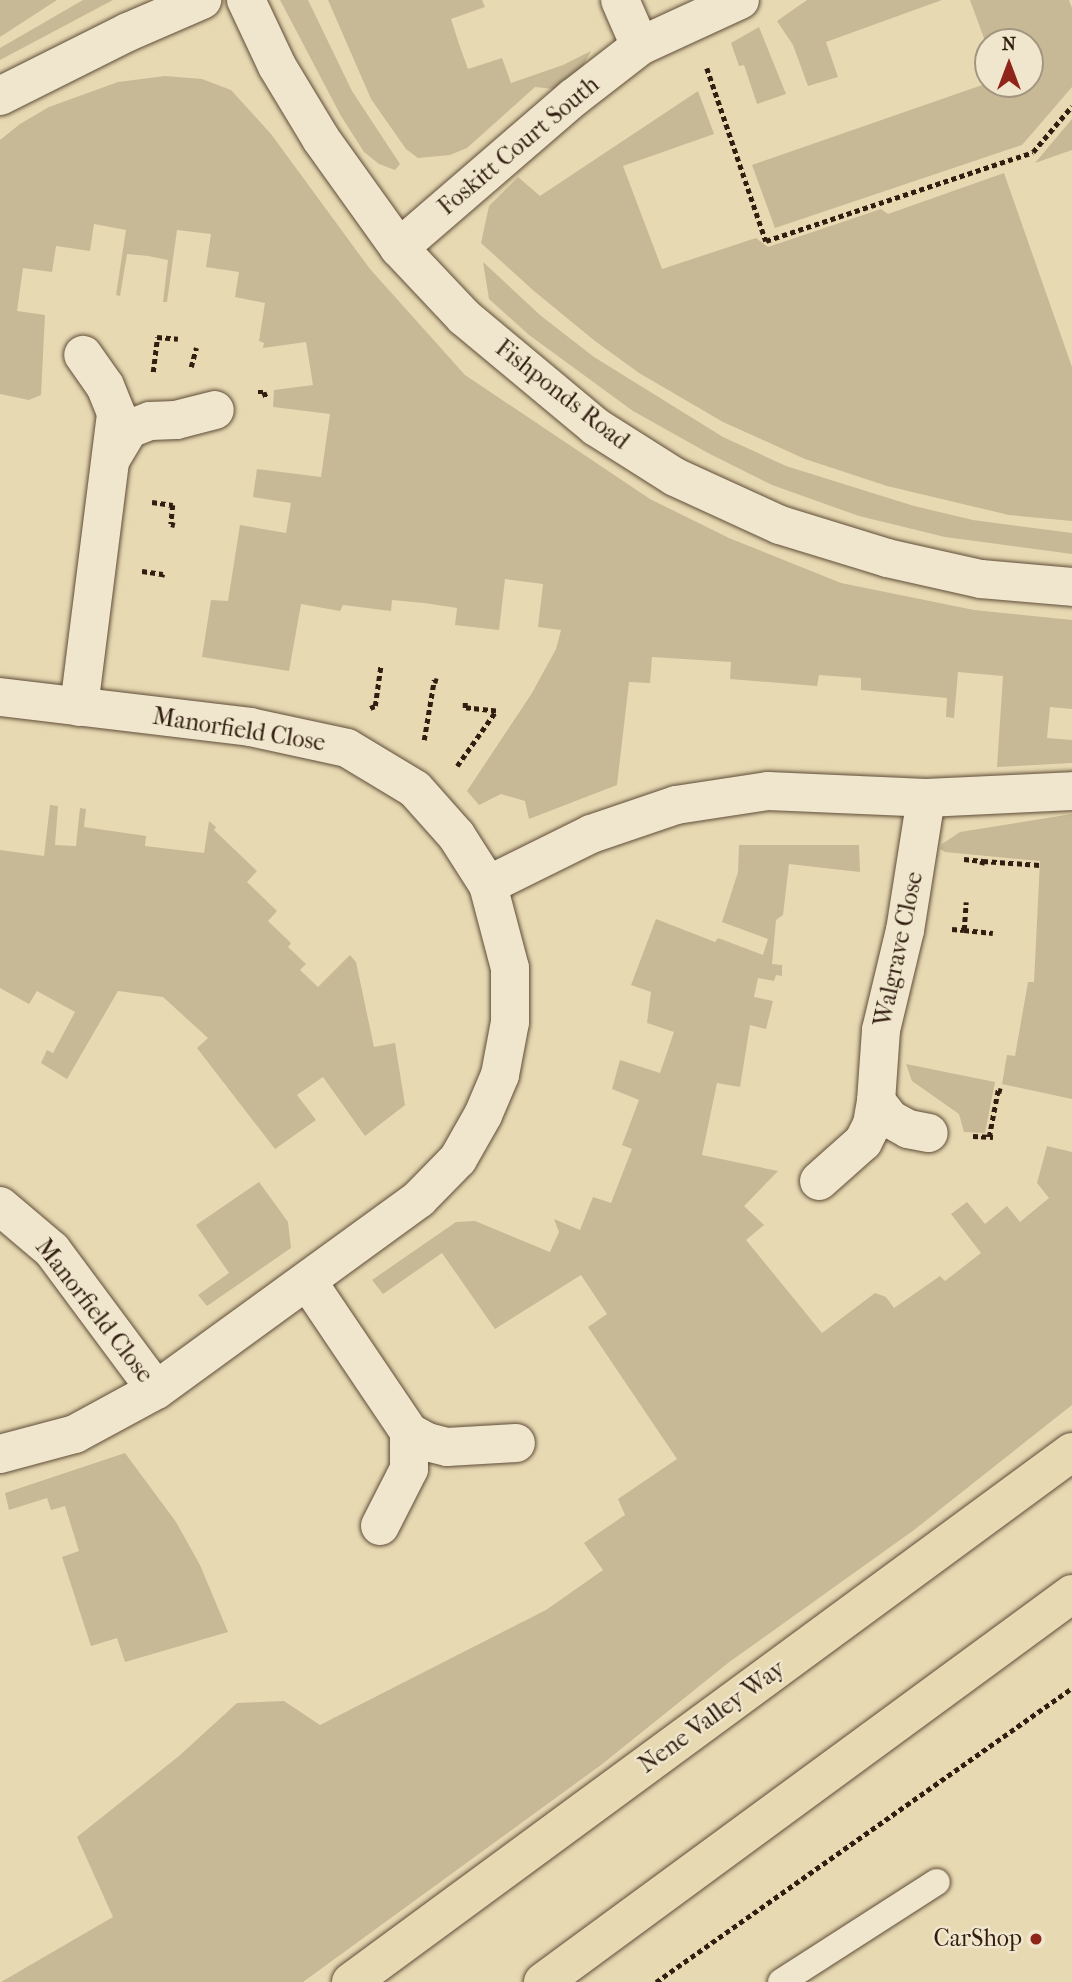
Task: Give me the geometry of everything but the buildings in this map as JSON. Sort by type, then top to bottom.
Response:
[{"type":"highway","name":"Nene Valley Way","points":[[351,1982],[1072,1452]]},
{"type":"highway","points":[[543,1982],[1072,1594]]},
{"type":"street","points":[[0,96],[6,90],[202,0]]},
{"type":"street","name":"Fishponds Road","points":[[246,0],[277,66],[321,139],[400,248],[464,317],[596,427],[675,477],[780,525],[887,558],[981,579],[1072,587]]},
{"type":"street","points":[[620,0],[640,46]]},
{"type":"street","name":"Foskitt Court South","points":[[400,248],[573,98],[640,46],[690,20],[740,0]]},
{"type":"street","points":[[79,707],[116,413],[105,386],[83,355]]},
{"type":"street","points":[[111,460],[129,429],[150,421],[176,420],[215,410]]},
{"type":"street","name":"Manorfield Close","points":[[0,697],[250,727],[347,748],[415,789],[456,835],[488,885],[510,968],[510,1021],[500,1075],[458,1159],[419,1199],[156,1390],[75,1434],[0,1454]]},
{"type":"street","points":[[488,885],[591,834],[676,805],[768,791],[926,798],[1072,790]]},
{"type":"street","name":"Walgrave Close","points":[[819,1181],[863,1142],[872,1124],[881,1030],[905,930],[926,798]]},
{"type":"street","points":[[876,1101],[890,1119],[908,1129],[929,1133]]},
{"type":"street","name":"Manorfield Close","points":[[0,1206],[52,1250],[156,1390]]},
{"type":"street","points":[[308,1282],[409,1432],[427,1442],[447,1447],[516,1443]]},
{"type":"street","points":[[380,1526],[408,1469],[411,1451],[409,1432]]},
{"type":"lane","points":[[781,1982],[937,1882]]},
{"type":"path","points":[[690,20],[766,241],[1033,152],[1072,106]]},
{"type":"path","points":[[153,372],[157,337],[178,339]]},
{"type":"path","points":[[369,719],[370,708],[375,706],[381,664]]},
{"type":"path","points":[[423,748],[434,680],[438,681]]},
{"type":"path","points":[[453,773],[496,711],[465,708],[466,701]]},
{"type":"path","points":[[983,861],[1041,865]]},
{"type":"path","points":[[964,930],[993,933]]},
{"type":"path","points":[[989,1137],[998,1090],[1002,1091]]},
{"type":"path","points":[[656,1982],[1072,1688]]},
{"type":"shaded area","points":[[0,0],[57,0],[0,37]]},
{"type":"shaded area","points":[[83,0],[113,0],[0,60],[0,48]]},
{"type":"shaded area","points":[[280,0],[308,0],[352,91],[400,164],[395,170],[379,164],[364,152],[341,116]]},
{"type":"shaded area","points":[[328,0],[482,0],[485,7],[451,19],[459,44],[468,69],[502,58],[511,83],[563,65],[591,51],[583,66],[554,89],[535,87],[467,148],[450,155],[418,158],[406,149],[371,99]]},
{"type":"shaded area","points":[[807,0],[942,0],[826,42],[838,77],[808,86],[793,45],[777,21]]},
{"type":"shaded area","points":[[970,0],[1069,0],[1072,8],[1072,87],[1022,145],[775,228],[752,165],[974,88],[974,98],[1044,98],[1044,28],[980,28]]},
{"type":"shaded area","points":[[759,27],[786,94],[757,104],[744,65],[739,66],[731,43]]},
{"type":"shaded area","points":[[165,76],[202,79],[231,90],[271,134],[370,269],[465,375],[650,499],[729,538],[841,583],[974,610],[1072,620],[1072,709],[1050,707],[1047,738],[1072,740],[1072,763],[997,767],[1003,676],[958,672],[954,718],[946,717],[947,698],[861,690],[861,678],[819,675],[817,686],[730,679],[731,662],[652,657],[650,683],[629,682],[617,785],[529,819],[525,801],[501,794],[479,805],[467,791],[532,693],[556,649],[561,630],[538,627],[543,584],[505,579],[499,630],[455,625],[457,608],[424,603],[392,600],[391,611],[343,605],[340,611],[301,604],[289,671],[202,657],[211,600],[228,601],[240,525],[286,533],[291,503],[253,497],[257,469],[321,477],[330,414],[273,407],[274,390],[313,385],[306,342],[263,348],[264,343],[259,341],[265,303],[235,297],[239,272],[206,267],[211,234],[177,230],[167,302],[163,302],[168,260],[148,256],[127,254],[120,296],[116,295],[126,230],[94,224],[90,251],[56,246],[52,272],[23,268],[17,311],[45,315],[41,395],[29,400],[0,394],[0,140],[49,107],[118,82]]},
{"type":"shaded area","points":[[698,91],[714,134],[623,166],[662,269],[756,238],[768,247],[881,209],[888,214],[1004,173],[1072,367],[1072,521],[1009,515],[887,486],[805,459],[723,422],[639,373],[595,341],[481,243],[489,206],[518,177],[540,196]]},
{"type":"shaded area","points":[[1072,119],[1072,150],[1035,163]]},
{"type":"shaded area","points":[[483,262],[540,315],[594,357],[723,437],[786,466],[914,506],[973,520],[1072,533],[1072,554],[945,537],[859,516],[772,485],[633,411],[529,335],[489,299]]},
{"type":"shaded area","points":[[50,805],[58,806],[55,845],[76,846],[80,808],[86,809],[84,827],[146,836],[145,846],[204,853],[209,821],[216,827],[214,830],[257,871],[247,882],[277,911],[268,921],[291,943],[288,947],[306,964],[300,970],[318,987],[350,955],[356,962],[374,1047],[395,1043],[405,1105],[365,1136],[323,1077],[297,1095],[316,1120],[275,1149],[197,1048],[208,1038],[163,997],[118,991],[67,1079],[41,1063],[47,1050],[53,1053],[75,1012],[37,991],[29,1004],[0,988],[0,850],[44,856]]},
{"type":"shaded area","points":[[1072,814],[1072,1099],[1002,1084],[1007,1055],[1015,1056],[1028,982],[1034,982],[1040,861],[945,852],[940,849],[942,844],[960,832]]},
{"type":"shaded area","points":[[739,845],[859,845],[860,872],[789,864],[783,915],[776,920],[772,964],[782,965],[782,976],[776,975],[774,981],[758,978],[754,997],[773,1001],[766,1029],[750,1025],[740,1087],[717,1083],[702,1155],[778,1171],[744,1206],[764,1225],[746,1240],[822,1333],[875,1293],[886,1297],[894,1308],[940,1276],[945,1281],[981,1253],[951,1214],[967,1202],[985,1224],[1007,1206],[1020,1222],[1049,1198],[1037,1183],[1047,1146],[1072,1152],[1072,1405],[914,1530],[728,1663],[601,1765],[303,1982],[1,1982],[113,1917],[77,1837],[179,1756],[237,1703],[284,1701],[320,1725],[546,1610],[603,1570],[584,1543],[625,1515],[618,1499],[677,1459],[588,1327],[607,1314],[581,1275],[495,1329],[442,1253],[383,1294],[372,1280],[456,1222],[475,1221],[550,1252],[559,1232],[554,1219],[580,1230],[593,1197],[611,1203],[632,1149],[622,1145],[639,1100],[612,1089],[620,1060],[660,1073],[674,1032],[647,1023],[651,992],[631,985],[656,919],[715,942],[718,938],[763,955],[768,939],[722,922],[738,872]]},
{"type":"shaded area","points":[[906,1064],[995,1082],[985,1133],[964,1132],[959,1114],[912,1081]]},
{"type":"shaded area","points":[[259,1182],[288,1222],[291,1248],[207,1306],[198,1295],[229,1273],[196,1225]]},
{"type":"shaded area","points":[[125,1453],[176,1522],[200,1565],[228,1632],[125,1662],[117,1638],[91,1646],[62,1557],[79,1551],[65,1506],[51,1510],[47,1498],[9,1510],[5,1493]]},
{"type":"place","name":"CarShop","points":[[1036,1939]]}]
